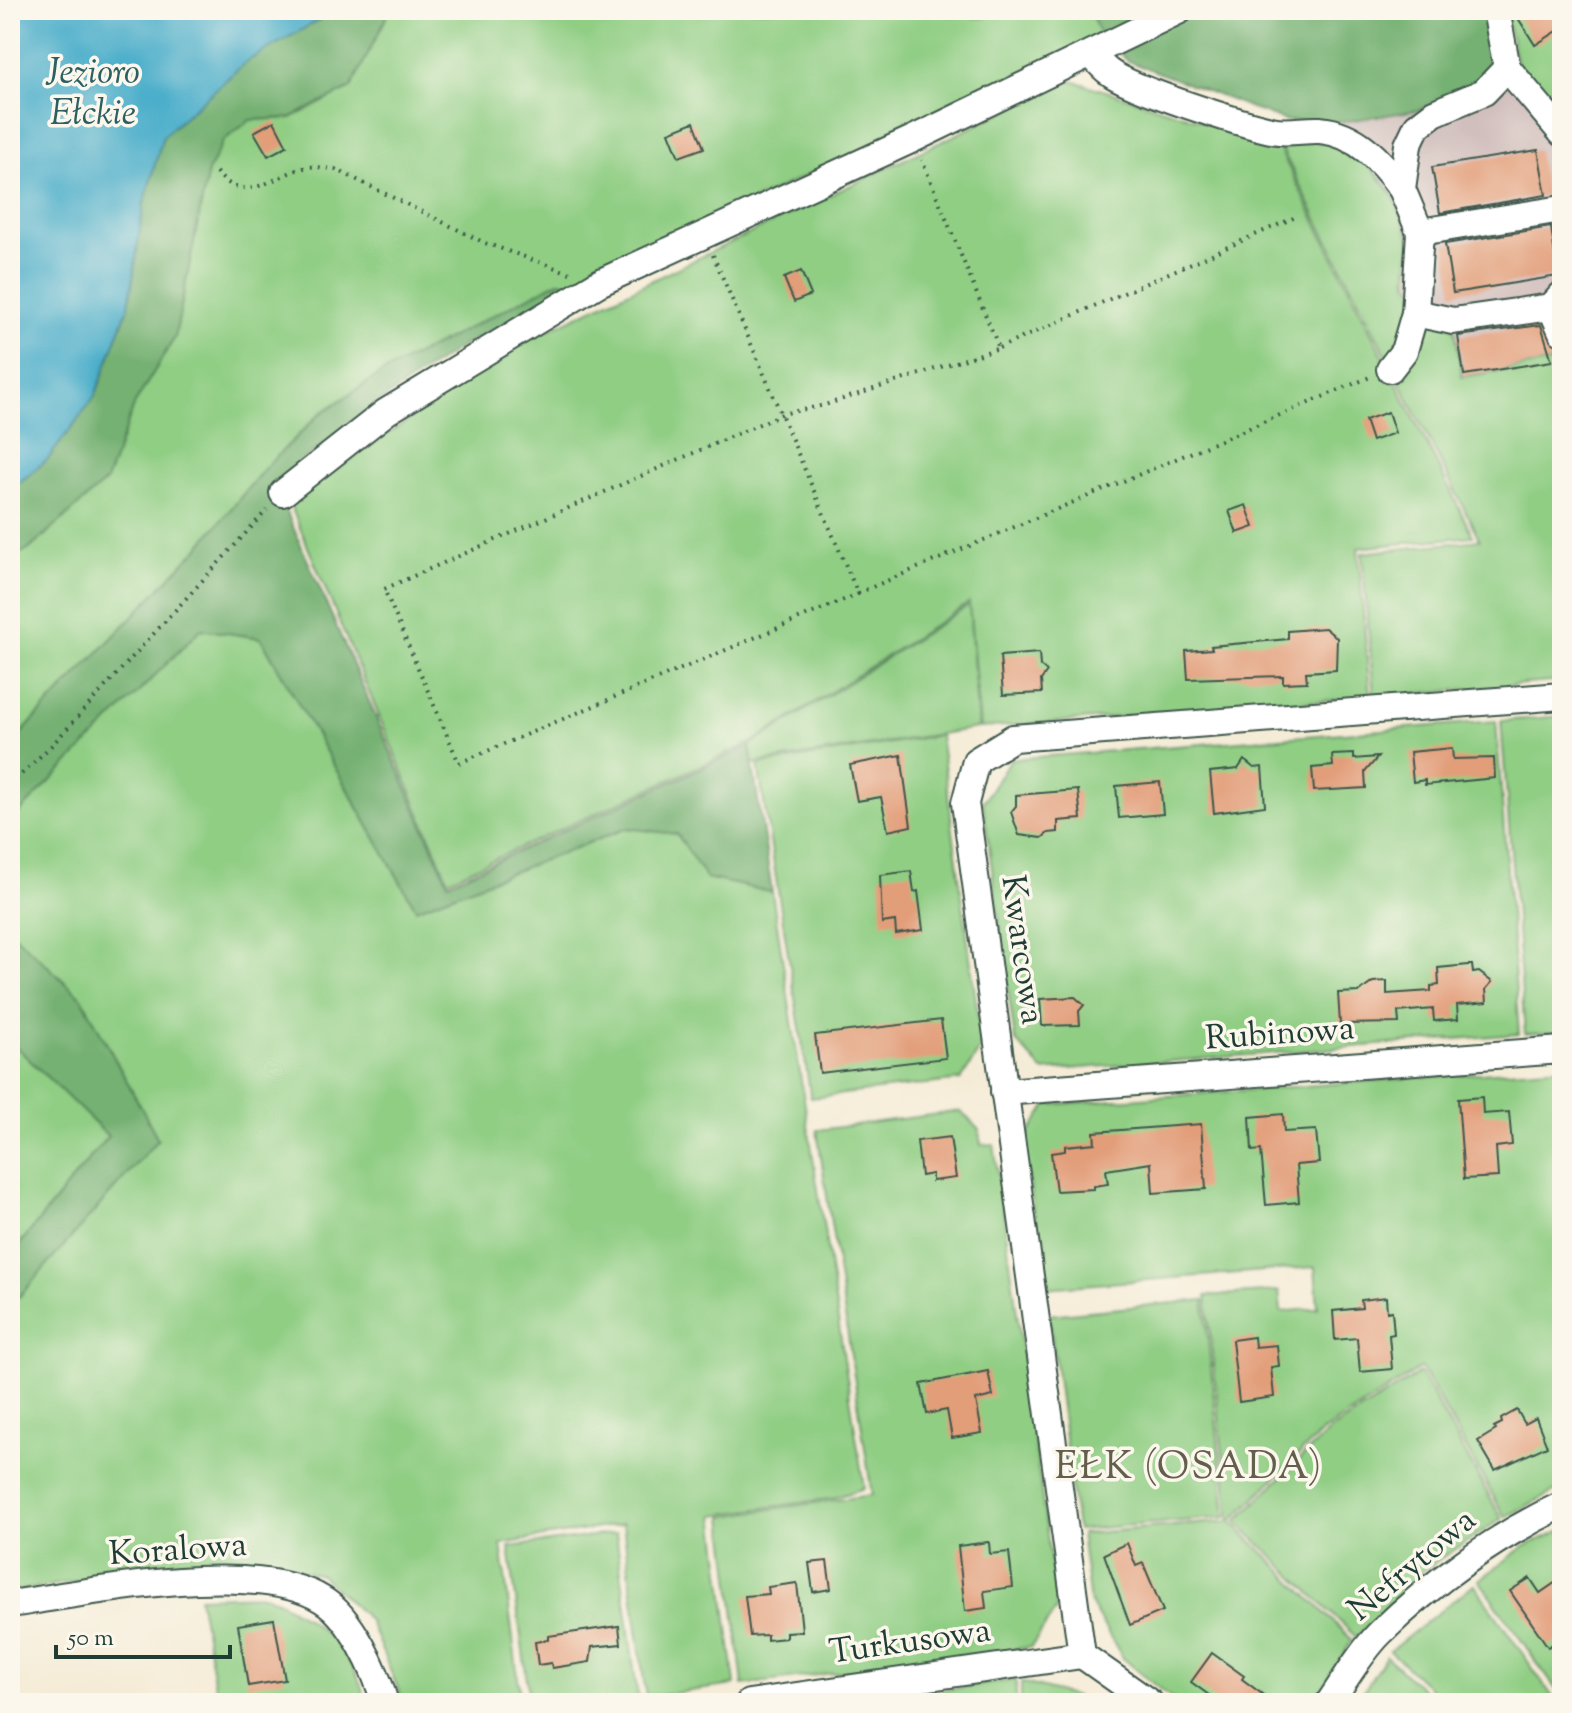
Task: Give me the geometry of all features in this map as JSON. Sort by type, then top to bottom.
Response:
[{"type":"street","points":[[283,493],[386,412],[599,283],[913,139],[1180,10]]},
{"type":"street","points":[[1496,10],[1507,68],[1562,133]]},
{"type":"street","points":[[1091,54],[1110,73],[1272,131],[1320,130],[1343,135],[1386,167],[1402,189],[1420,232],[1415,313],[1404,351],[1390,369]]},
{"type":"street","points":[[1402,189],[1408,145],[1417,126],[1434,113],[1484,92],[1507,68]]},
{"type":"street","points":[[1420,232],[1562,209]]},
{"type":"street","points":[[1415,313],[1453,321],[1556,301],[1562,332]]},
{"type":"street","name":"Kwarcowa","points":[[1082,1655],[965,803],[976,761],[1013,738],[1562,696]]},
{"type":"street","name":"Rubinowa","points":[[1004,1092],[1562,1050]]},
{"type":"street","name":"Nefrytowa","points":[[1329,1703],[1379,1634],[1415,1603],[1494,1542],[1562,1505]]},
{"type":"street","name":"Koralowa","points":[[10,1604],[180,1580],[269,1582],[323,1600],[358,1638],[385,1703]]},
{"type":"street","points":[[1082,1655],[1150,1703]]},
{"type":"street","name":"Turkusowa","points":[[749,1703],[1082,1655]]},
{"type":"path","points":[[913,139],[999,348]]},
{"type":"path","points":[[216,172],[227,184],[246,188],[276,182],[308,167],[335,169],[485,243],[599,283]]},
{"type":"path","points":[[1298,216],[999,348],[825,405],[782,414],[384,589],[459,763],[1390,369]]},
{"type":"path","points":[[705,236],[858,594]]},
{"type":"path","points":[[10,785],[51,746],[283,493]]},
{"type":"shaded area","points":[[1489,72],[1562,120],[1562,361],[1462,377],[1403,317],[1340,122],[1379,118]]},
{"type":"green space","points":[[336,10],[390,10],[351,88],[290,118],[250,120],[223,141],[208,171],[175,337],[135,403],[106,481],[28,550],[10,556],[10,490],[48,459],[95,396],[129,305],[144,203],[163,136],[246,62]]},
{"type":"green space","points":[[875,10],[983,18],[1005,10],[1090,10],[1100,36],[576,285],[559,281],[382,373],[319,414],[265,468],[200,546],[10,745],[10,556],[28,550],[106,481],[135,403],[175,337],[208,171],[223,141],[250,120],[291,118],[351,88],[386,12]]},
{"type":"green space","points":[[1090,10],[1484,10],[1494,55],[1489,72],[1479,84],[1419,110],[1340,122],[1285,121],[1128,61],[1100,36]]},
{"type":"green space","points":[[1505,10],[1562,10],[1562,120],[1517,64]]},
{"type":"green space","points":[[1070,80],[1277,144],[1473,536],[1358,548],[1370,697],[980,728],[969,603],[753,742],[448,880],[289,502],[519,344]]},
{"type":"green space","points":[[1338,142],[1368,164],[1392,193],[1410,239],[1408,282],[1455,330],[1462,377],[1562,361],[1562,681],[1374,697],[1362,553],[1480,540],[1279,144]]},
{"type":"green space","points":[[559,281],[576,285],[461,347],[373,406],[274,483],[448,883],[750,746],[772,892],[706,878],[677,834],[627,828],[416,909],[261,638],[201,629],[10,822],[10,745],[200,546],[265,468],[319,415],[382,373]]},
{"type":"green space","points":[[969,605],[978,728],[751,764],[750,746]]},
{"type":"green space","points":[[200,629],[261,638],[416,909],[627,828],[677,834],[706,878],[772,892],[864,1488],[834,1498],[714,1515],[735,1685],[646,1697],[623,1524],[501,1544],[521,1703],[404,1703],[369,1620],[320,1574],[266,1565],[181,1564],[10,1592],[10,1286],[19,1296],[158,1139],[82,998],[10,931],[10,822]]},
{"type":"green space","points":[[1562,716],[1562,1032],[1525,1034],[1501,721]]},
{"type":"green space","points":[[1496,721],[1519,1034],[1043,1071],[1015,1040],[983,802],[1011,759]]},
{"type":"green space","points":[[940,735],[982,1046],[961,1080],[811,1098],[758,765]]},
{"type":"green space","points":[[10,931],[82,998],[158,1139],[19,1297],[10,1286],[10,1256],[108,1136],[10,1041]]},
{"type":"green space","points":[[10,1041],[108,1136],[10,1256]]},
{"type":"green space","points":[[1562,1067],[1562,1488],[1505,1517],[1421,1368],[1322,1432],[1231,1521],[1352,1640],[1313,1703],[1179,1703],[1123,1658],[1090,1603],[1081,1534],[1230,1521],[1206,1296],[1279,1291],[1281,1312],[1318,1308],[1315,1267],[1044,1288],[1024,1142],[1047,1105]]},
{"type":"green space","points":[[961,1111],[979,1130],[981,1145],[994,1144],[1057,1608],[1031,1647],[743,1685],[723,1516],[872,1495],[817,1130]]},
{"type":"green space","points":[[1204,1300],[1226,1517],[1077,1530],[1049,1315]]},
{"type":"green space","points":[[1420,1373],[1502,1519],[1425,1569],[1356,1637],[1236,1521],[1329,1431]]},
{"type":"green space","points":[[1562,1530],[1562,1698],[1479,1580],[1525,1546]]},
{"type":"green space","points":[[616,1533],[638,1699],[606,1703],[530,1703],[509,1547]]},
{"type":"green space","points":[[1474,1584],[1557,1703],[1446,1703],[1390,1651]]},
{"type":"green space","points":[[265,1595],[315,1624],[342,1650],[360,1683],[366,1703],[218,1703],[199,1597]]},
{"type":"green space","points":[[1386,1656],[1437,1703],[1356,1703]]},
{"type":"green space","points":[[1016,1680],[1016,1703],[849,1703]]},
{"type":"green space","points":[[1021,1682],[1098,1703],[1021,1703]]},
{"type":"water","name":"Jezioro Ełckie","points":[[10,10],[336,10],[246,62],[163,136],[144,203],[129,305],[95,396],[48,459],[10,490]]},
{"type":"building","points":[[1513,10],[1562,10],[1562,28],[1535,45]]},
{"type":"building","points":[[274,121],[287,146],[268,156],[254,132]]},
{"type":"building","points":[[694,122],[704,148],[679,157],[669,132]]},
{"type":"building","points":[[1538,150],[1546,195],[1440,213],[1432,167]]},
{"type":"building","points":[[1551,227],[1558,276],[1453,293],[1445,244]]},
{"type":"building","points":[[801,271],[811,295],[794,302],[784,278]]},
{"type":"building","points":[[1541,325],[1552,361],[1464,375],[1458,336]]},
{"type":"building","points":[[1388,412],[1395,433],[1372,441],[1365,420]]},
{"type":"building","points":[[1246,505],[1254,527],[1237,533],[1229,511]]},
{"type":"building","points":[[1325,628],[1337,638],[1336,670],[1306,672],[1307,682],[1283,683],[1283,676],[1188,679],[1186,651],[1288,639],[1288,631]]},
{"type":"building","points":[[1039,653],[1040,666],[1047,672],[1041,680],[1042,693],[1003,695],[1000,656]]},
{"type":"building","points":[[1452,748],[1453,759],[1494,758],[1495,778],[1425,785],[1425,780],[1413,782],[1410,752]]},
{"type":"building","points":[[1354,754],[1354,759],[1378,757],[1365,772],[1366,788],[1314,791],[1312,768],[1333,766],[1332,755]]},
{"type":"building","points":[[901,755],[911,826],[888,831],[881,797],[857,801],[850,765]]},
{"type":"building","points":[[1244,760],[1254,768],[1262,767],[1265,806],[1214,813],[1210,772],[1238,769]]},
{"type":"building","points":[[1160,782],[1163,814],[1119,818],[1116,786]]},
{"type":"building","points":[[1078,790],[1081,819],[1058,821],[1058,832],[1048,833],[1042,838],[1019,835],[1011,812],[1016,806],[1016,795]]},
{"type":"building","points":[[911,871],[914,892],[918,891],[923,930],[896,934],[895,921],[882,923],[880,875]]},
{"type":"building","points":[[1472,965],[1473,973],[1479,972],[1492,982],[1486,989],[1487,1002],[1457,1005],[1458,1019],[1434,1021],[1433,1009],[1398,1012],[1399,1023],[1340,1024],[1338,993],[1359,992],[1373,982],[1387,981],[1387,994],[1431,991],[1431,986],[1439,985],[1438,968]]},
{"type":"building","points":[[1075,997],[1084,1005],[1079,1011],[1080,1025],[1042,1026],[1040,999]]},
{"type":"building","points":[[941,1020],[946,1058],[820,1073],[815,1035]]},
{"type":"building","points":[[1482,1097],[1483,1114],[1509,1112],[1512,1145],[1496,1147],[1498,1177],[1464,1179],[1458,1099]]},
{"type":"building","points":[[1283,1114],[1284,1132],[1316,1130],[1319,1163],[1296,1165],[1299,1202],[1266,1205],[1261,1150],[1252,1151],[1250,1117]]},
{"type":"building","points":[[1201,1124],[1206,1189],[1153,1193],[1151,1163],[1106,1170],[1108,1184],[1094,1186],[1094,1189],[1056,1191],[1051,1153],[1065,1151],[1065,1146],[1095,1143],[1094,1132]]},
{"type":"building","points":[[950,1137],[956,1178],[932,1181],[932,1174],[921,1176],[917,1141]]},
{"type":"building","points":[[1386,1297],[1387,1312],[1392,1311],[1394,1334],[1389,1335],[1392,1369],[1360,1372],[1357,1338],[1335,1340],[1333,1311],[1362,1308],[1361,1300]]},
{"type":"building","points":[[1254,1337],[1255,1347],[1277,1345],[1279,1366],[1271,1367],[1274,1397],[1239,1402],[1232,1340]]},
{"type":"building","points":[[988,1371],[993,1396],[976,1400],[982,1433],[952,1438],[947,1410],[927,1414],[921,1384]]},
{"type":"building","points":[[1517,1410],[1525,1424],[1536,1418],[1547,1446],[1495,1470],[1478,1441],[1496,1430],[1494,1427],[1502,1423],[1501,1419]]},
{"type":"building","points":[[989,1542],[990,1554],[1009,1552],[1013,1587],[984,1591],[986,1608],[965,1611],[958,1546]]},
{"type":"building","points":[[1127,1543],[1136,1566],[1143,1563],[1163,1611],[1130,1625],[1104,1554]]},
{"type":"building","points":[[827,1561],[831,1589],[813,1592],[809,1563]]},
{"type":"building","points":[[1530,1578],[1540,1593],[1562,1578],[1562,1638],[1548,1647],[1510,1591]]},
{"type":"building","points":[[797,1583],[802,1631],[786,1632],[786,1638],[767,1640],[767,1635],[750,1636],[745,1596],[769,1594],[768,1587]]},
{"type":"building","points":[[274,1619],[285,1680],[248,1686],[238,1625]]},
{"type":"building","points":[[619,1626],[621,1644],[592,1647],[590,1662],[552,1668],[551,1663],[538,1665],[535,1642],[548,1640],[548,1636]]},
{"type":"building","points":[[1212,1653],[1274,1703],[1220,1703],[1191,1682]]},
{"type":"district","name":"EŁK (OSADA)","points":[[1189,1469]]}]
